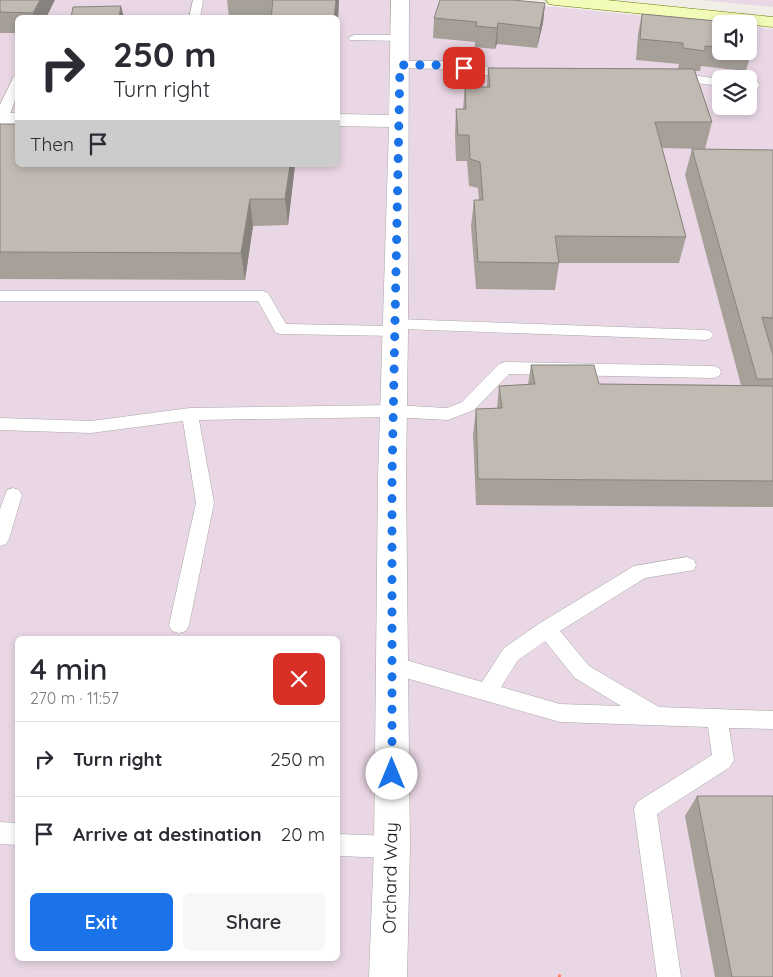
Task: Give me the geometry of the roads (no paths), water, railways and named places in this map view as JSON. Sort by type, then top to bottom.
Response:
[{"type":"main road","points":[[555,0],[773,22]]},
{"type":"street","name":"Orchard Way","points":[[388,977],[392,847],[394,411],[400,0]]},
{"type":"street","points":[[0,119],[15,119]]},
{"type":"street","points":[[340,120],[398,121]]},
{"type":"lane","points":[[195,15],[198,0]]},
{"type":"lane","points":[[354,38],[400,38]]},
{"type":"lane","points":[[400,65],[447,65],[520,77]]},
{"type":"lane","points":[[658,77],[712,81]]},
{"type":"lane","points":[[0,119],[15,86]]},
{"type":"lane","points":[[0,296],[263,296],[281,329],[396,328],[705,334]]},
{"type":"lane","points":[[0,424],[91,427],[190,414],[394,411],[448,414],[468,406],[505,368],[712,372]]},
{"type":"lane","points":[[179,625],[205,504],[190,414]]},
{"type":"lane","points":[[0,539],[13,494]]},
{"type":"lane","points":[[487,692],[511,654],[547,629],[641,571],[687,565]]},
{"type":"lane","points":[[547,629],[582,672],[656,716]]},
{"type":"lane","points":[[392,665],[560,713],[773,720]]},
{"type":"lane","points":[[669,977],[645,808],[723,760],[717,718]]},
{"type":"lane","points":[[0,833],[15,834]]},
{"type":"lane","points":[[340,845],[392,847]]}]
